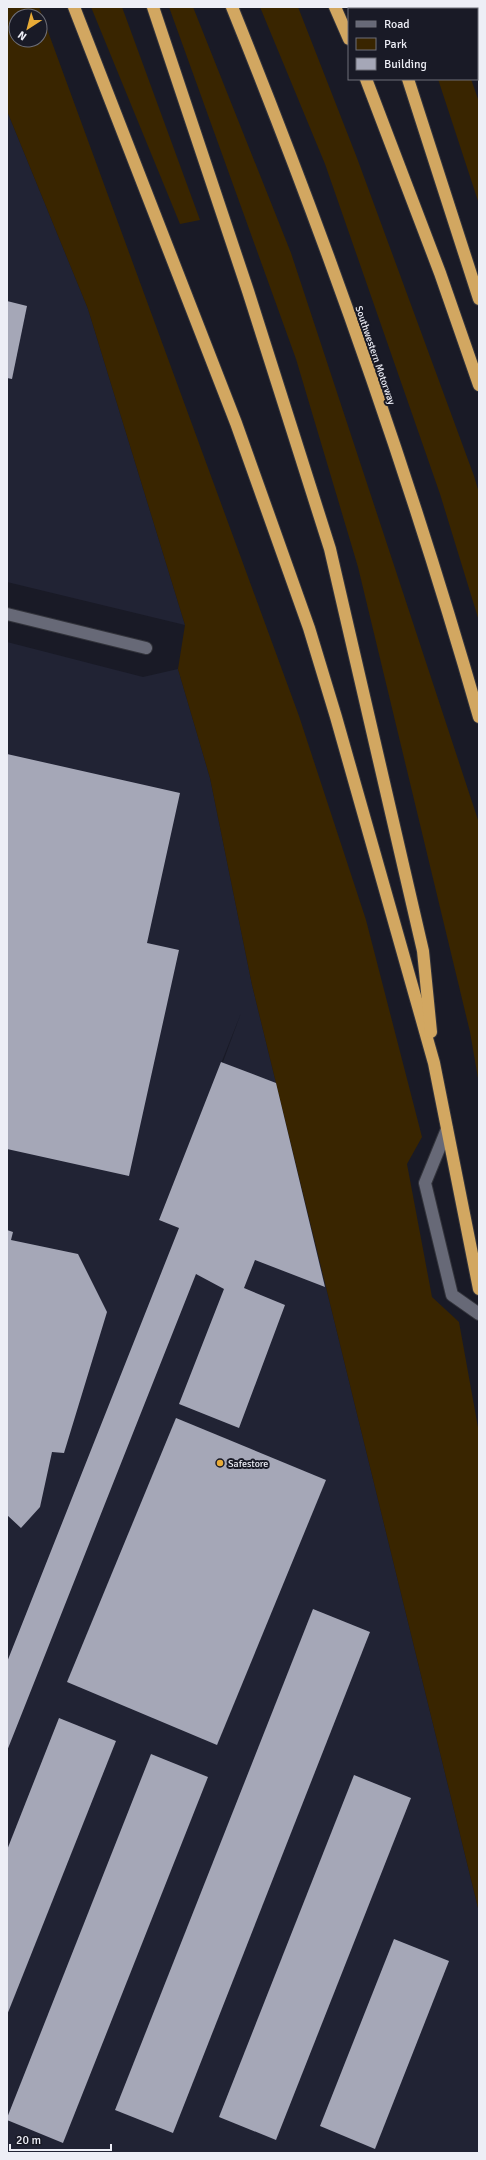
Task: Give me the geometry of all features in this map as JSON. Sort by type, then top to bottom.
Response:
[{"type":"highway","points":[[74,7],[236,423],[308,628],[336,717],[434,1063],[479,1289]]},
{"type":"highway","points":[[153,7],[248,292],[330,549],[423,951],[434,1063]]},
{"type":"highway","name":"Southwestern Motorway","points":[[232,7],[286,140],[370,374],[459,647],[479,717]]},
{"type":"highway","points":[[335,7],[348,37]]},
{"type":"highway","points":[[366,80],[440,273],[479,385]]},
{"type":"highway","points":[[408,80],[479,298]]},
{"type":"lane","points":[[7,614],[146,648]]},
{"type":"lane","points":[[447,1129],[425,1182],[452,1295],[479,1314]]},
{"type":"shaded area","points":[[7,111],[88,309],[185,625],[7,582]]},
{"type":"shaded area","name":"Safestore","points":[[7,642],[143,677],[178,669],[210,778],[252,985],[479,1912],[479,2153],[7,2153]],"holes":[[[241,1013],[163,1222],[159,1220]]]},
{"type":"green space","points":[[7,7],[39,7],[8,8],[8,48],[48,48],[48,32],[299,716],[366,920],[422,1137],[407,1164],[432,1297],[459,1322],[479,1433],[479,1912],[252,985],[210,778],[178,669],[185,625],[88,309],[7,111]]},
{"type":"green space","points":[[91,7],[122,7],[200,220],[180,224]]},
{"type":"green space","points":[[169,7],[193,7],[291,253],[479,823],[479,1084],[470,1032],[358,567],[296,359]]},
{"type":"green space","points":[[260,7],[298,7],[357,158],[474,476],[479,493],[479,621],[440,494],[325,164]]},
{"type":"green space","points":[[438,80],[471,80],[479,102],[479,204]]},
{"type":"building","points":[[7,301],[27,306],[12,379],[7,378]]},
{"type":"building","points":[[7,754],[180,793],[147,943],[179,950],[129,1176],[7,1149]]},
{"type":"building","points":[[221,1062],[276,1083],[325,1287],[255,1260],[244,1288],[285,1305],[239,1428],[179,1404],[224,1289],[196,1274],[7,1751],[7,1662],[179,1228],[159,1220]]},
{"type":"building","points":[[7,1230],[13,1232],[11,1240],[78,1254],[107,1312],[64,1453],[52,1452],[40,1507],[21,1528],[7,1515]]},
{"type":"building","points":[[176,1418],[326,1480],[217,1745],[67,1682]]},
{"type":"building","points":[[313,1609],[370,1632],[173,2133],[115,2110]]},
{"type":"building","points":[[59,1718],[116,1741],[7,2015],[7,1850]]},
{"type":"building","points":[[151,1754],[208,1777],[63,2143],[7,2120],[7,2118]]},
{"type":"building","points":[[354,1775],[411,1798],[276,2140],[219,2117]]},
{"type":"building","points":[[394,1939],[449,1961],[375,2149],[320,2126]]},
{"type":"place","name":"Safestore","points":[[220,1463]]}]
